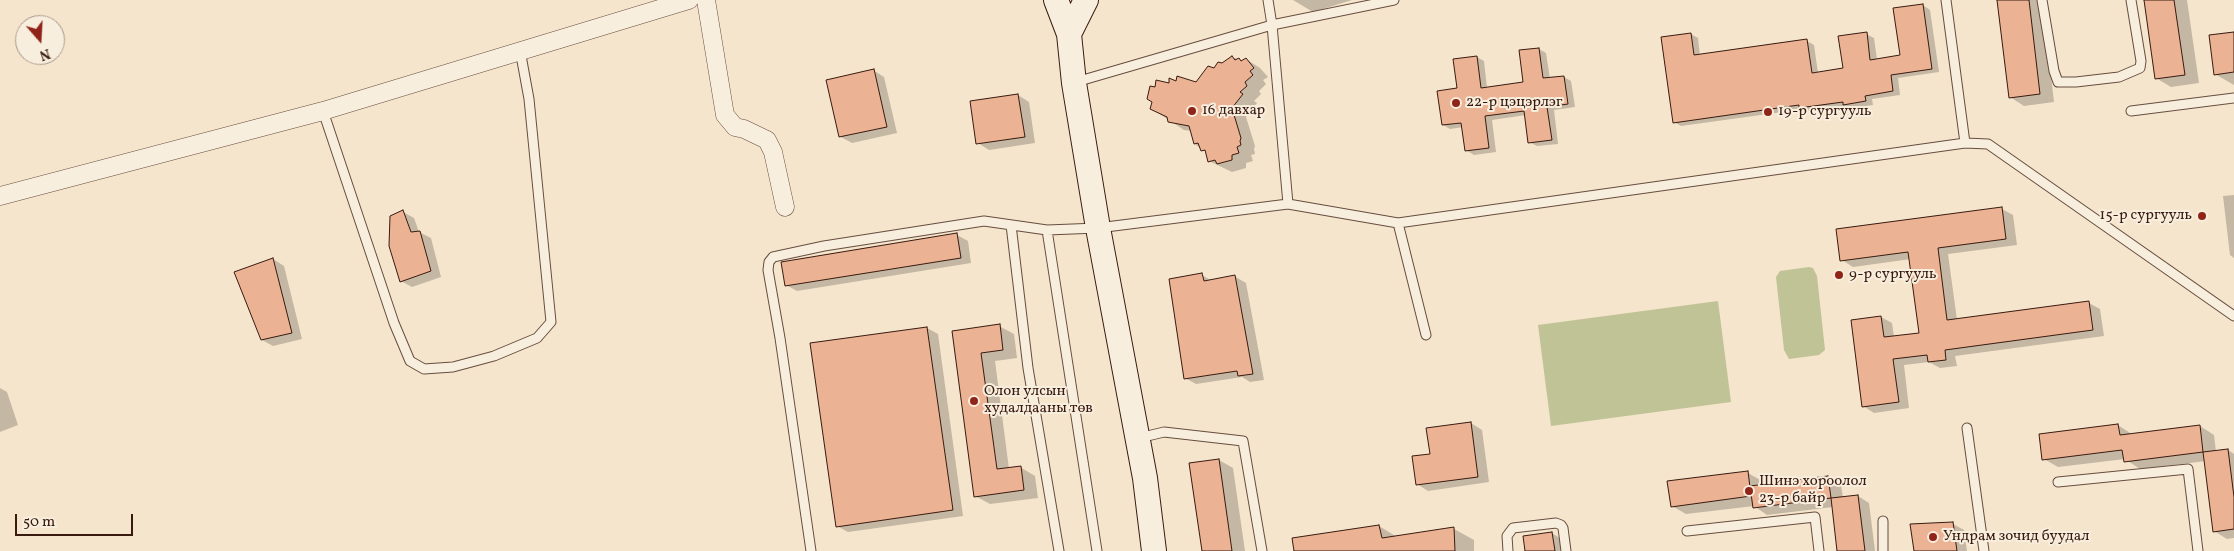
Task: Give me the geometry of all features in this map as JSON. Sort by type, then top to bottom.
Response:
[{"type":"street","points":[[0,196],[323,111],[689,0]]},
{"type":"street","points":[[706,0],[725,115],[735,127],[744,129],[767,140],[773,152],[785,207]]},
{"type":"street","points":[[1056,0],[1069,34],[1074,83],[1098,228],[1138,438],[1154,551]]},
{"type":"street","points":[[1069,34],[1086,0]]},
{"type":"lane","points":[[1268,0],[1272,25],[1288,204]]},
{"type":"lane","points":[[1074,83],[1272,25],[1394,0]]},
{"type":"lane","points":[[1946,0],[1965,143]]},
{"type":"lane","points":[[2042,0],[2054,71],[2058,82],[2076,82],[2119,77],[2140,68],[2141,61],[2131,0]]},
{"type":"lane","points":[[323,111],[394,323],[410,361],[424,369],[453,367],[494,356],[537,338],[551,322],[529,99],[520,50]]},
{"type":"lane","points":[[2131,111],[2234,98]]},
{"type":"lane","points":[[810,551],[768,262],[773,257],[824,246],[984,221],[1047,230],[1098,228],[1288,204],[1398,223],[1965,143],[1988,144],[2234,316]]},
{"type":"lane","points":[[1398,223],[1426,335]]},
{"type":"lane","points":[[1010,226],[1028,368],[1058,551]]},
{"type":"lane","points":[[1047,230],[1097,551]]},
{"type":"lane","points":[[1967,428],[1984,551]]},
{"type":"lane","points":[[1138,438],[1164,432],[1243,441],[1262,551]]},
{"type":"lane","points":[[2058,482],[2188,469],[2198,551]]},
{"type":"lane","points":[[1688,531],[1815,517],[1819,551]]},
{"type":"lane","points":[[1882,521],[1883,551]]},
{"type":"lane","points":[[1508,551],[1507,536],[1513,528],[1556,523],[1563,528],[1566,551]]},
{"type":"green space","points":[[1813,268],[1817,276],[1825,350],[1819,355],[1789,359],[1784,350],[1776,277],[1780,271]]},
{"type":"green space","points":[[1718,301],[1731,402],[1551,426],[1538,325]]},
{"type":"building","points":[[1997,0],[2029,0],[2040,94],[2009,98]]},
{"type":"building","points":[[2144,0],[2174,0],[2185,75],[2155,79]]},
{"type":"building","name":"19-р сургууль","points":[[1923,4],[1932,69],[1891,75],[1893,91],[1865,96],[1866,101],[1843,105],[1843,102],[1799,108],[1799,105],[1673,123],[1661,37],[1691,33],[1694,55],[1807,39],[1812,73],[1843,68],[1838,36],[1867,32],[1870,60],[1900,55],[1893,8]]},
{"type":"building","points":[[2234,32],[2234,72],[2214,75],[2209,35]]},
{"type":"building","name":"22-р цэцэрлэг","points":[[1539,48],[1543,78],[1564,76],[1568,104],[1547,107],[1552,140],[1528,143],[1524,111],[1485,116],[1489,148],[1465,151],[1461,123],[1442,125],[1437,91],[1457,88],[1453,59],[1477,56],[1481,88],[1523,82],[1519,50]]},
{"type":"building","name":"16 давхар","points":[[1232,56],[1235,60],[1239,58],[1241,61],[1246,58],[1254,68],[1250,71],[1253,75],[1245,82],[1247,86],[1240,92],[1243,94],[1232,108],[1241,138],[1241,145],[1237,147],[1239,153],[1232,155],[1232,160],[1217,164],[1215,160],[1208,162],[1205,150],[1201,151],[1198,143],[1194,144],[1189,126],[1168,122],[1167,117],[1150,109],[1152,102],[1147,99],[1150,86],[1155,87],[1156,80],[1169,83],[1169,78],[1176,81],[1177,76],[1196,82],[1208,66],[1214,68],[1218,62],[1222,63]]},
{"type":"building","points":[[874,69],[887,127],[839,137],[826,80]]},
{"type":"building","points":[[1018,94],[1025,137],[976,144],[970,101]]},
{"type":"building","name":"9-р сургууль","points":[[2002,207],[2006,239],[1938,248],[1947,320],[2089,301],[2093,330],[1945,350],[1946,360],[1928,362],[1927,355],[1893,359],[1899,402],[1862,407],[1851,320],[1881,316],[1884,337],[1919,333],[1908,252],[1840,261],[1836,229]]},
{"type":"building","points":[[403,210],[411,232],[420,231],[431,271],[400,282],[389,246],[390,216]]},
{"type":"building","points":[[957,233],[961,258],[785,286],[781,262]]},
{"type":"building","points":[[273,258],[292,333],[261,340],[234,272]]},
{"type":"building","points":[[1202,273],[1204,281],[1235,275],[1253,374],[1238,376],[1237,371],[1184,379],[1169,279]]},
{"type":"building","name":"Олон улсын худалдааны төв","points":[[1000,324],[1003,350],[981,353],[997,469],[1021,466],[1024,490],[974,497],[952,331]]},
{"type":"building","name":"Олон улсын худалдааны төв","points":[[927,327],[953,510],[836,527],[810,343]]},
{"type":"building","points":[[1471,422],[1478,477],[1416,485],[1412,456],[1430,454],[1426,428]]},
{"type":"building","points":[[2118,424],[2120,435],[2200,425],[2203,452],[2124,462],[2122,450],[2042,460],[2039,434]]},
{"type":"building","points":[[2228,449],[2234,497],[2234,529],[2213,532],[2203,452]]},
{"type":"building","points":[[1219,459],[1232,551],[1202,551],[1189,463]]},
{"type":"building","points":[[1748,471],[1751,496],[1671,507],[1667,481]]},
{"type":"building","points":[[1828,476],[1831,498],[1753,508],[1750,486]]},
{"type":"building","points":[[1858,495],[1865,551],[1837,551],[1831,498]]},
{"type":"building","name":"Ундрам зочид буудал","points":[[1953,522],[1957,551],[1914,551],[1910,524]]},
{"type":"building","points":[[1379,525],[1382,538],[1454,527],[1455,551],[1294,551],[1292,538]]},
{"type":"building","points":[[1552,532],[1555,551],[1525,551],[1523,536]]},
{"type":"place","name":"22-р цэцэрлэг","points":[[1456,103]]},
{"type":"place","name":"16 давхар","points":[[1192,111]]},
{"type":"place","name":"19-р сургууль","points":[[1768,112]]},
{"type":"place","name":"15-р сургууль","points":[[2202,216]]},
{"type":"place","name":"9-р сургууль","points":[[1839,275]]},
{"type":"place","name":"Олон улсын худалдааны төв","points":[[974,401]]},
{"type":"place","name":"Шинэ хороолол 23-р байр","points":[[1749,491]]},
{"type":"place","name":"Ундрам зочид буудал","points":[[1933,537]]}]
